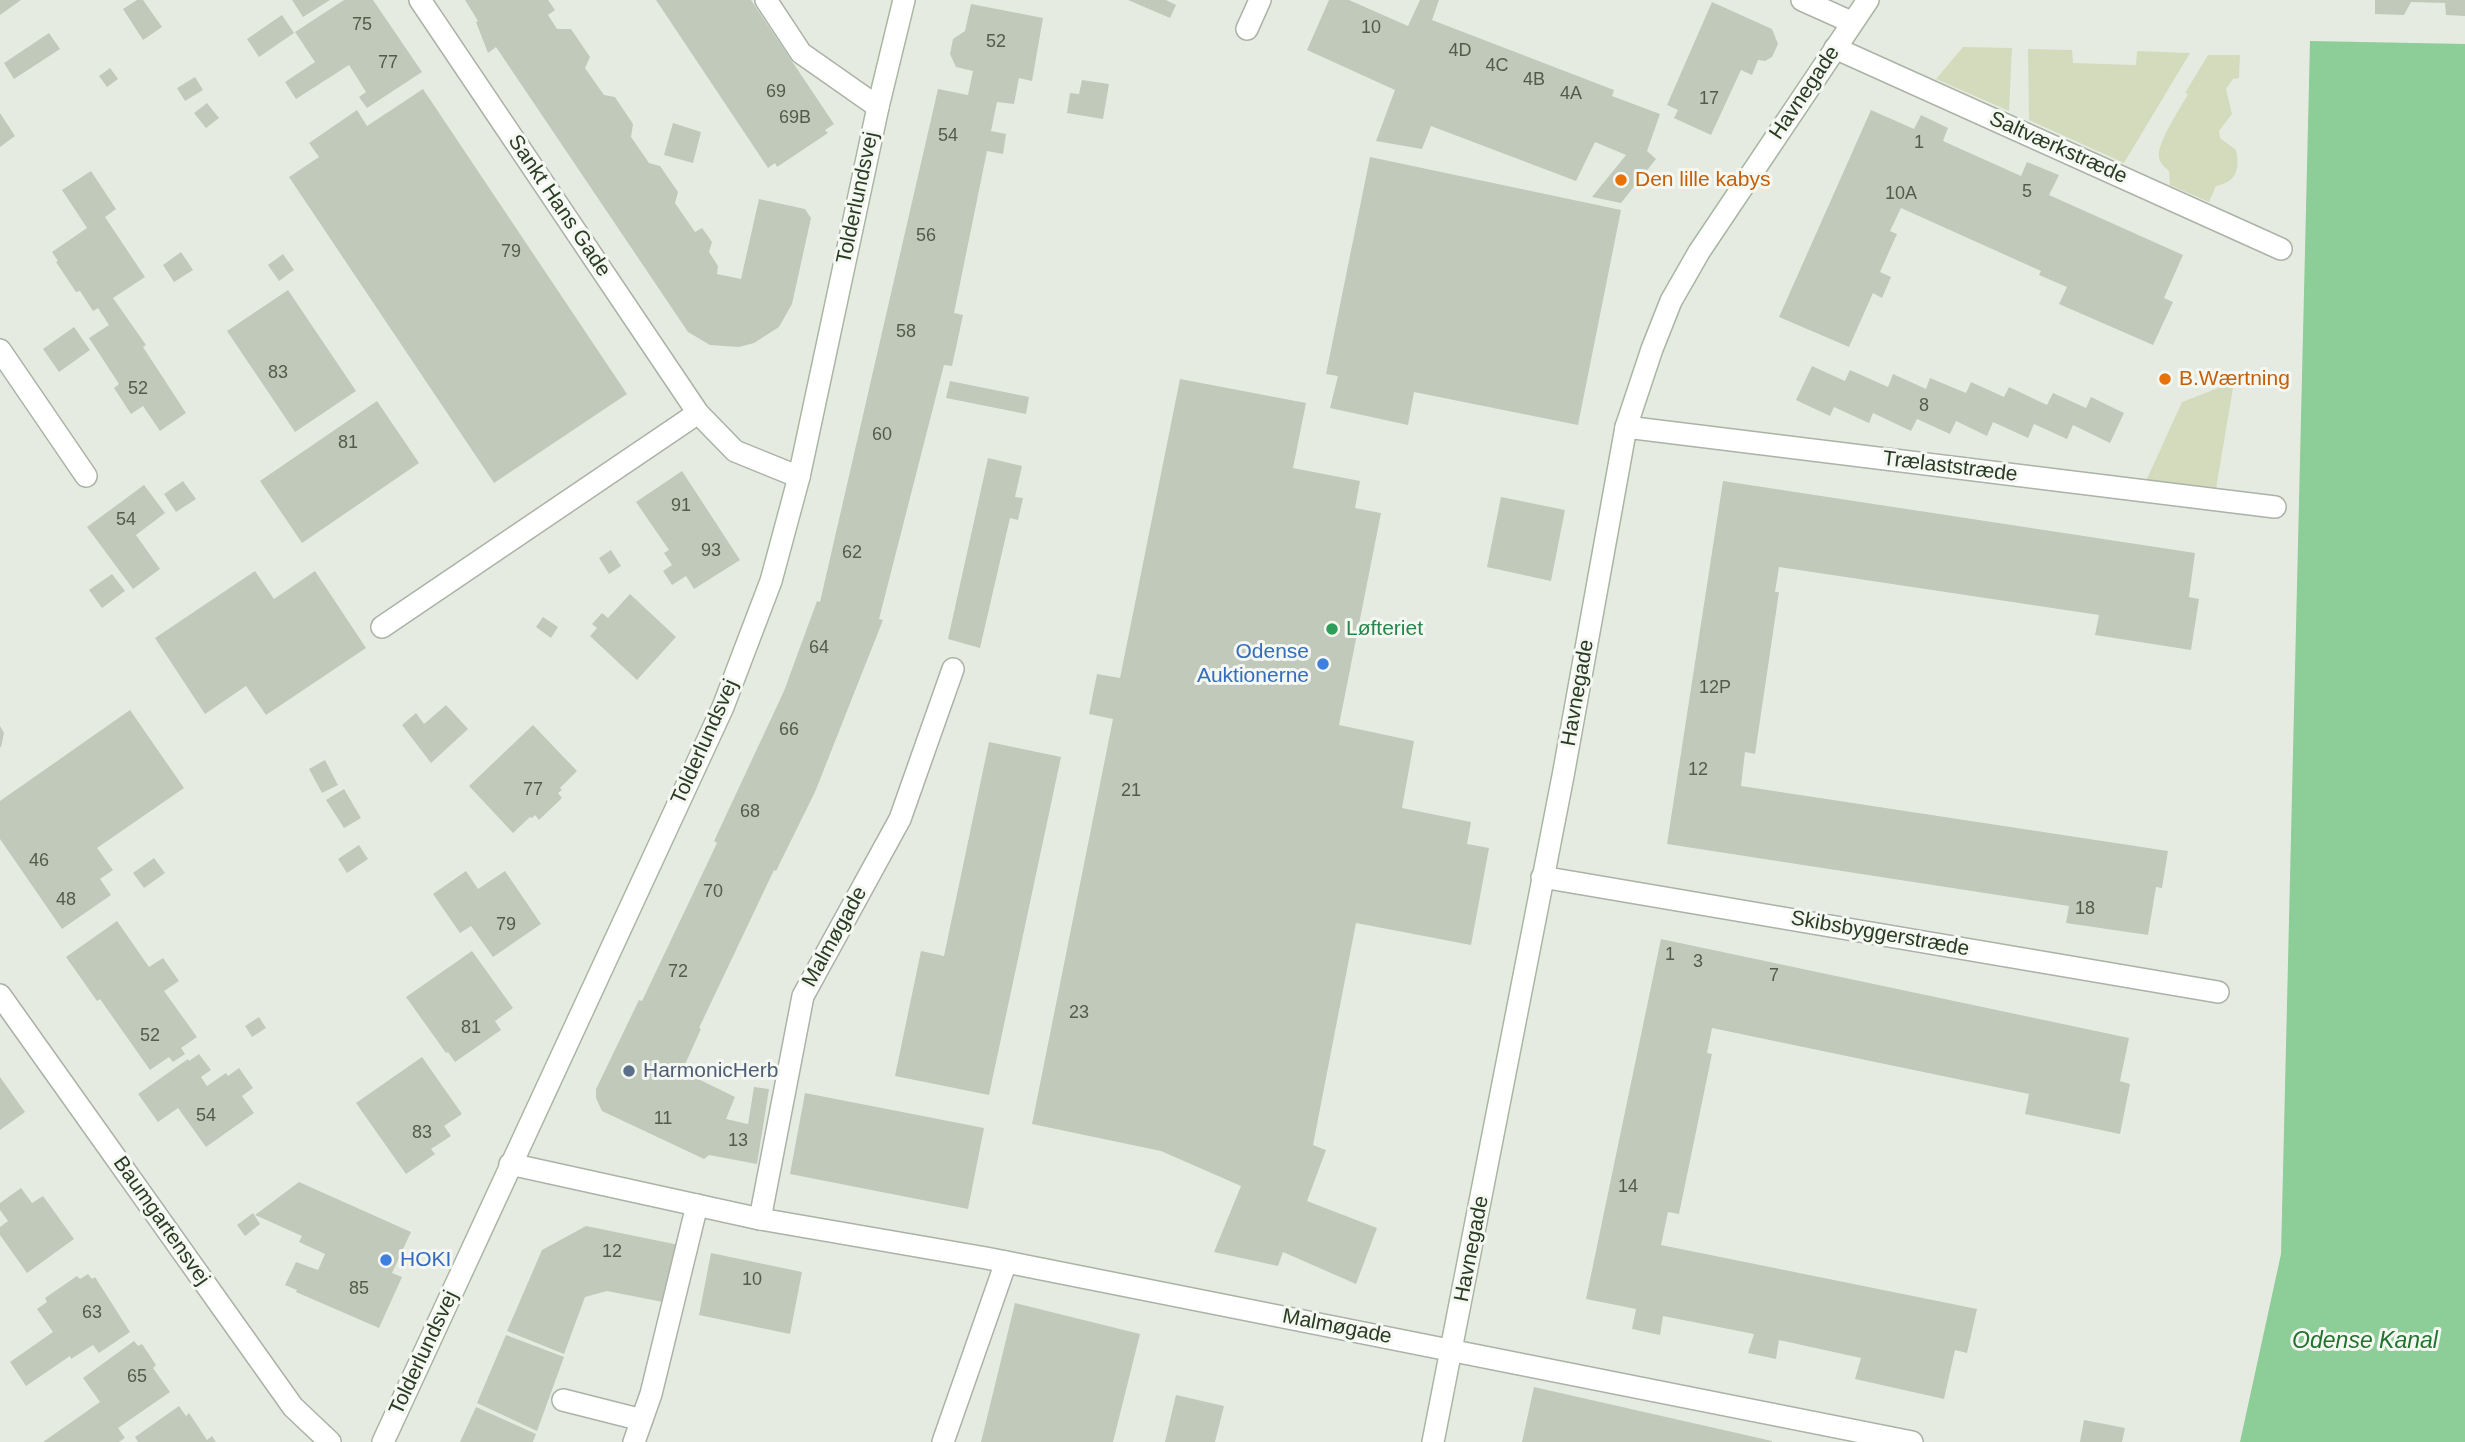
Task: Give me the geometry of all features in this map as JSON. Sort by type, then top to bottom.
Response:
[{"type":"street","name":"Sankt Hans Gade","points":[[420,0],[698,413],[735,451],[799,477]]},
{"type":"street","points":[[766,0],[801,53],[878,107]]},
{"type":"street","name":"Tolderlundsvej","points":[[383,1442],[723,707],[771,581],[799,477],[878,107],[904,0]]},
{"type":"street","points":[[1247,29],[1260,0]]},
{"type":"street","points":[[1802,0],[1851,22]]},
{"type":"street","name":"Havnegade","points":[[1433,1442],[1563,776],[1626,427],[1671,300],[1699,251],[1868,0]]},
{"type":"street","name":"Saltværkstræde","points":[[1835,48],[2281,249]]},
{"type":"street","points":[[0,350],[86,477]]},
{"type":"street","points":[[382,627],[698,413]]},
{"type":"street","name":"Trælaststræde","points":[[1626,427],[2275,508]]},
{"type":"street","name":"Malmøgade","points":[[760,1219],[803,996],[900,819],[953,669]]},
{"type":"street","name":"Skibsbyggerstræde","points":[[1542,877],[2218,992]]},
{"type":"street","name":"Baumgartensvej","points":[[0,995],[293,1407],[330,1442]]},
{"type":"street","name":"Malmøgade","points":[[510,1164],[760,1219],[1006,1262],[1912,1442]]},
{"type":"street","points":[[634,1442],[651,1394],[697,1205]]},
{"type":"street","points":[[943,1442],[1006,1262]]},
{"type":"street","points":[[563,1400],[642,1420]]},
{"type":"shaded area","points":[[1963,47],[2012,48],[2009,111],[1936,79]]},
{"type":"shaded area","points":[[2028,49],[2072,50],[2073,63],[2136,65],[2137,51],[2190,53],[2124,163],[2029,120]]},
{"type":"shaded area","points":[[2208,55],[2240,55],[2239,78],[2233,79],[2226,89],[2232,114],[2219,131],[2220,138],[2236,150],[2237,169],[2233,178],[2216,186],[2209,202],[2170,185],[2169,171],[2159,157],[2165,134]]},
{"type":"shaded area","points":[[2234,382],[2216,489],[2146,481],[2182,402]]},
{"type":"water","name":"Odense Kanal","points":[[2310,41],[2465,44],[2465,1442],[2240,1442],[2281,1254]]},
{"type":"building","points":[[0,0],[21,0],[0,15]]},
{"type":"building","points":[[137,0],[143,0],[162,27],[143,40],[123,9]]},
{"type":"building","points":[[292,0],[330,0],[303,17]]},
{"type":"building","points":[[344,0],[373,0],[422,72],[367,108],[359,97],[366,92],[349,65],[296,99],[285,82],[315,62],[295,32]]},
{"type":"building","points":[[465,0],[548,0],[555,10],[548,15],[557,29],[571,29],[590,57],[585,68],[604,95],[615,97],[633,124],[631,137],[649,163],[660,166],[678,192],[675,203],[695,232],[702,228],[712,242],[709,252],[718,266],[717,274],[741,279],[759,199],[805,209],[811,218],[792,304],[779,327],[754,343],[739,347],[710,345],[688,332],[496,47],[488,53],[476,22],[478,21]]},
{"type":"building","points":[[656,0],[751,0],[834,124],[825,130],[828,133],[777,167],[775,163],[768,168]]},
{"type":"building","points":[[1128,0],[1166,0],[1176,5],[1170,18]]},
{"type":"building","points":[[1329,0],[1349,0],[1408,26],[1420,0],[1439,0],[1432,20],[1614,90],[1612,96],[1660,114],[1647,151],[1656,159],[1621,203],[1592,197],[1626,155],[1595,142],[1576,181],[1431,126],[1422,149],[1376,141],[1395,90],[1307,50]]},
{"type":"building","points":[[2375,0],[2465,0],[2465,16],[2446,15],[2445,3],[2411,2],[2404,15],[2375,14]]},
{"type":"building","points":[[1712,2],[1772,29],[1778,44],[1772,57],[1765,61],[1758,60],[1752,75],[1741,70],[1711,135],[1674,118],[1678,110],[1667,105]]},
{"type":"building","points":[[971,4],[1043,18],[1032,81],[1019,78],[1014,104],[997,102],[991,131],[1006,134],[1003,154],[987,151],[954,313],[963,315],[952,366],[944,365],[879,619],[883,620],[815,792],[776,871],[774,870],[699,1028],[701,1029],[682,1071],[735,1097],[726,1119],[748,1124],[754,1087],[769,1089],[757,1164],[709,1155],[704,1159],[602,1111],[596,1098],[596,1089],[639,1000],[642,1001],[717,843],[714,841],[784,691],[817,601],[820,602],[938,89],[968,95],[973,71],[956,67],[950,54],[953,39],[965,31]]},
{"type":"building","points":[[282,15],[294,33],[259,57],[247,39]]},
{"type":"building","points":[[49,33],[60,49],[14,79],[4,63]]},
{"type":"building","points":[[110,68],[118,79],[107,87],[99,76]]},
{"type":"building","points":[[195,77],[203,90],[185,101],[177,88]]},
{"type":"building","points":[[1082,80],[1109,84],[1103,119],[1067,113],[1070,93],[1079,94]]},
{"type":"building","points":[[423,89],[627,394],[494,483],[289,177],[319,157],[309,143],[357,110],[367,126]]},
{"type":"building","points":[[207,103],[219,118],[206,128],[194,113]]},
{"type":"building","points":[[1871,110],[1914,129],[1921,115],[1948,128],[1943,141],[2021,176],[2027,162],[2059,175],[2049,195],[2183,255],[2164,298],[2173,302],[2153,345],[2059,304],[2067,287],[2039,275],[2041,271],[1901,208],[1890,231],[1897,234],[1880,272],[1891,277],[1882,298],[1873,293],[1849,347],[1779,317]]},
{"type":"building","points":[[0,113],[15,136],[0,147]]},
{"type":"building","points":[[673,123],[701,132],[693,163],[664,155]]},
{"type":"building","points":[[1370,157],[1621,210],[1578,425],[1414,392],[1408,425],[1330,408],[1338,376],[1326,374]]},
{"type":"building","points":[[91,171],[116,209],[105,217],[145,277],[113,298],[146,345],[143,347],[186,413],[160,431],[143,406],[131,414],[114,388],[119,384],[89,338],[109,325],[98,308],[93,311],[80,291],[76,292],[52,252],[87,228],[62,190]]},
{"type":"building","points":[[181,252],[193,270],[174,282],[163,265]]},
{"type":"building","points":[[283,254],[294,270],[279,281],[268,265]]},
{"type":"building","points":[[288,290],[356,391],[295,432],[227,331]]},
{"type":"building","points":[[74,327],[90,350],[59,372],[43,349]]},
{"type":"building","points":[[1812,366],[1845,381],[1850,370],[1888,387],[1893,374],[1926,389],[1930,378],[1966,393],[1971,382],[2004,397],[2009,387],[2047,405],[2053,393],[2086,408],[2091,397],[2124,413],[2110,443],[2073,425],[2067,439],[2034,424],[2028,438],[1993,422],[1987,436],[1956,421],[1950,434],[1917,419],[1911,431],[1873,413],[1869,423],[1834,407],[1830,416],[1796,400]]},
{"type":"building","points":[[1180,379],[1306,403],[1293,468],[1360,481],[1355,508],[1381,513],[1339,725],[1414,741],[1402,808],[1471,822],[1467,844],[1489,848],[1471,945],[1356,923],[1313,1145],[1326,1150],[1307,1201],[1377,1228],[1356,1284],[1283,1252],[1278,1266],[1214,1252],[1241,1186],[1161,1151],[1032,1124],[1113,719],[1089,714],[1097,674],[1120,678]]},
{"type":"building","points":[[950,381],[1029,397],[1026,414],[946,398]]},
{"type":"building","points":[[377,401],[419,463],[302,543],[260,481]]},
{"type":"building","points":[[988,458],[1022,466],[1015,497],[1023,498],[1018,520],[1010,518],[980,648],[948,639]]},
{"type":"building","points":[[682,471],[740,560],[694,589],[686,576],[672,585],[663,571],[672,565],[664,553],[669,550],[636,502]]},
{"type":"building","points":[[183,481],[196,499],[176,512],[164,494]]},
{"type":"building","points":[[1723,481],[2195,553],[2189,597],[2199,599],[2191,650],[2095,635],[2099,615],[1779,567],[1775,592],[1779,592],[1755,754],[1745,752],[1741,786],[2168,851],[2162,888],[2156,887],[2148,935],[2066,923],[2069,906],[1667,844]]},
{"type":"building","points":[[144,485],[165,513],[136,535],[160,569],[133,589],[87,527]]},
{"type":"building","points":[[1501,497],[1565,510],[1551,581],[1487,567]]},
{"type":"building","points":[[611,550],[621,566],[609,574],[599,558]]},
{"type":"building","points":[[255,571],[274,599],[315,571],[366,648],[266,715],[246,686],[205,714],[155,638]]},
{"type":"building","points":[[112,574],[125,591],[102,608],[89,590]]},
{"type":"building","points":[[630,594],[676,637],[637,680],[590,636],[597,628],[592,624],[602,613],[608,618]]},
{"type":"building","points":[[543,617],[558,627],[551,638],[536,627]]},
{"type":"building","points":[[446,705],[468,729],[431,763],[402,725],[416,713],[424,724]]},
{"type":"building","points":[[130,710],[184,788],[97,848],[113,870],[100,879],[111,895],[62,929],[0,839],[0,801]]},
{"type":"building","points":[[533,725],[577,771],[560,788],[562,790],[558,793],[562,798],[539,820],[535,815],[530,817],[513,833],[469,786]]},
{"type":"building","points":[[0,726],[4,733],[1,747],[0,747]]},
{"type":"building","points":[[989,742],[1061,757],[989,1095],[895,1076],[921,951],[944,956]]},
{"type":"building","points":[[325,760],[338,785],[322,793],[309,769]]},
{"type":"building","points":[[344,789],[361,818],[344,828],[326,800]]},
{"type":"building","points":[[359,845],[368,859],[347,873],[338,859]]},
{"type":"building","points":[[154,858],[165,873],[144,888],[133,873]]},
{"type":"building","points":[[466,871],[478,889],[505,871],[541,924],[493,957],[471,926],[460,933],[433,894]]},
{"type":"building","points":[[117,921],[149,967],[163,958],[179,981],[164,991],[197,1037],[181,1048],[185,1054],[173,1062],[169,1057],[150,1070],[100,999],[97,1001],[66,957]]},
{"type":"building","points":[[1661,939],[2129,1038],[2120,1081],[2130,1084],[2120,1134],[2025,1114],[2029,1094],[1712,1028],[1707,1053],[1712,1054],[1679,1214],[1668,1212],[1661,1245],[1977,1309],[1967,1353],[1955,1350],[1944,1399],[1855,1379],[1861,1358],[1779,1340],[1776,1359],[1748,1353],[1754,1334],[1663,1316],[1660,1335],[1632,1329],[1636,1309],[1586,1299]]},
{"type":"building","points":[[472,951],[513,1008],[495,1021],[501,1030],[455,1062],[406,997]]},
{"type":"building","points":[[259,1017],[266,1028],[252,1037],[245,1026]]},
{"type":"building","points":[[199,1054],[211,1070],[201,1077],[207,1086],[239,1068],[253,1088],[242,1096],[254,1113],[206,1147],[178,1108],[158,1122],[138,1094]]},
{"type":"building","points":[[422,1057],[462,1114],[444,1126],[451,1136],[431,1149],[435,1154],[406,1174],[356,1103]]},
{"type":"building","points":[[0,1077],[25,1112],[0,1130]]},
{"type":"building","points":[[805,1093],[984,1128],[968,1209],[790,1174]]},
{"type":"building","points":[[299,1182],[411,1232],[392,1273],[402,1277],[379,1328],[285,1285],[296,1262],[318,1270],[325,1254],[299,1242],[302,1236],[255,1215]]},
{"type":"building","points":[[21,1188],[32,1203],[43,1196],[74,1239],[27,1273],[0,1235],[0,1227],[8,1221],[0,1210],[0,1203]]},
{"type":"building","points":[[253,1213],[260,1224],[245,1236],[237,1225]]},
{"type":"building","points":[[586,1226],[679,1245],[668,1303],[607,1291],[585,1297],[564,1354],[507,1331],[542,1250]]},
{"type":"building","points":[[711,1253],[802,1272],[790,1334],[699,1315]]},
{"type":"building","points":[[88,1274],[92,1279],[95,1277],[130,1332],[99,1353],[93,1345],[71,1359],[70,1356],[26,1386],[10,1362],[53,1332],[37,1309],[47,1302],[45,1298],[77,1276],[80,1279]]},
{"type":"building","points":[[1015,1303],[1140,1334],[1113,1442],[981,1442]]},
{"type":"building","points":[[506,1335],[564,1357],[537,1431],[477,1403]]},
{"type":"building","points":[[134,1341],[138,1346],[142,1344],[156,1365],[153,1368],[170,1392],[118,1428],[125,1438],[119,1442],[43,1442],[100,1402],[83,1378]]},
{"type":"building","points":[[1534,1387],[1772,1441],[1772,1442],[1522,1442]]},
{"type":"building","points":[[1176,1395],[1224,1406],[1215,1442],[1165,1442]]},
{"type":"building","points":[[179,1406],[186,1416],[189,1413],[207,1440],[212,1436],[216,1442],[138,1442],[135,1437]]},
{"type":"building","points":[[476,1407],[536,1434],[533,1442],[460,1442]]},
{"type":"building","points":[[2084,1420],[2125,1428],[2122,1442],[2080,1442]]},
{"type":"place","name":"Den lille kabys","points":[[1621,180]]},
{"type":"place","name":"B.Wærtning","points":[[2165,379]]},
{"type":"place","name":"Løfteriet","points":[[1332,629]]},
{"type":"place","name":"Odense Auktionerne","points":[[1323,664]]},
{"type":"place","name":"HarmonicHerb","points":[[629,1071]]},
{"type":"place","name":"HOKI","points":[[386,1260]]}]
